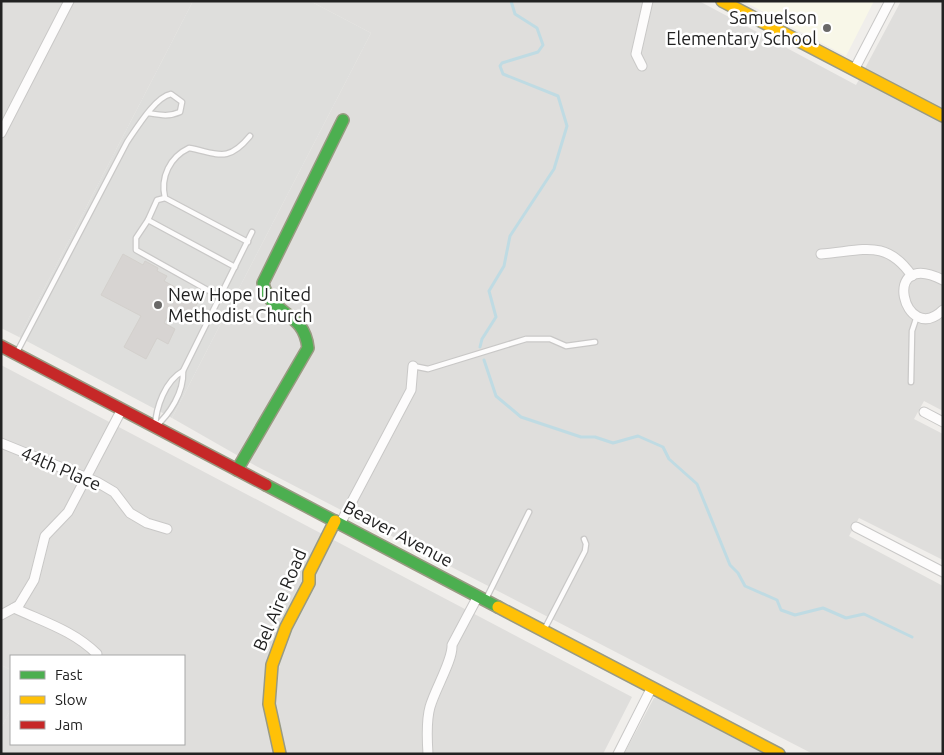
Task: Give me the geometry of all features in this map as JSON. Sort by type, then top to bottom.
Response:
[{"type":"street","points":[[1,133],[69,1]]},
{"type":"street","points":[[642,66],[636,54],[648,1]]},
{"type":"street","points":[[722,1],[943,116]]},
{"type":"street","points":[[854,70],[890,1]]},
{"type":"street","points":[[237,470],[308,348],[309,339],[303,325],[270,302],[266,296],[264,283],[344,120]]},
{"type":"street","points":[[821,254],[879,249],[896,256],[912,276]]},
{"type":"street","points":[[943,280],[924,273],[912,276],[905,284],[903,299],[906,306],[917,316],[932,317],[943,310]]},
{"type":"street","name":"Beaver Avenue","points":[[1,346],[779,754]]},
{"type":"street","points":[[338,523],[412,390],[413,366]]},
{"type":"street","points":[[1,615],[19,605],[34,580],[45,536],[68,512],[122,410]]},
{"type":"street","points":[[924,412],[943,422]]},
{"type":"street","name":"44th Place","points":[[1,443],[87,478],[114,492],[130,513],[147,523],[167,529]]},
{"type":"street","name":"Bel Aire Road","points":[[280,754],[271,725],[268,697],[272,664],[279,640],[309,583],[309,573],[338,523]]},
{"type":"street","points":[[856,527],[943,572]]},
{"type":"street","points":[[428,754],[429,708],[441,676],[453,654],[452,645],[482,598]]},
{"type":"street","points":[[14,608],[45,623],[63,629],[84,642],[97,654]]},
{"type":"street","points":[[618,754],[652,687]]},
{"type":"lane","points":[[16,353],[123,149],[148,113],[168,94],[177,97],[182,102],[180,112],[174,114],[166,116],[148,113]]},
{"type":"lane","points":[[164,198],[163,180],[172,161],[181,152],[189,148],[218,156],[241,147],[250,136]]},
{"type":"lane","points":[[220,297],[136,250],[136,238],[148,220],[157,200],[164,198],[248,242]]},
{"type":"lane","points":[[148,220],[235,267]]},
{"type":"lane","points":[[155,427],[167,417],[184,382],[183,371],[252,232]]},
{"type":"lane","points":[[911,382],[912,332],[917,316]]},
{"type":"lane","points":[[413,366],[428,369],[435,368],[526,339],[550,339],[566,346],[595,342]]},
{"type":"lane","points":[[155,427],[156,411],[173,377],[183,371]]},
{"type":"lane","points":[[482,598],[529,512]]},
{"type":"lane","points":[[543,631],[585,551],[586,544],[584,539]]},
{"type":"shaded area","points":[[1,1],[193,1],[19,337],[1,328]]},
{"type":"shaded area","name":"New Hope United Methodist Church","points":[[193,1],[310,1],[371,33],[172,418],[19,337]]},
{"type":"shaded area","points":[[310,1],[699,1],[856,85],[901,1],[943,1],[943,411],[924,401],[914,419],[943,434],[943,560],[859,518],[849,536],[943,586],[943,754],[813,754],[256,466],[172,418],[371,33]]},
{"type":"shaded area","name":"Samuelson Elementary School","points":[[743,1],[874,1],[846,56]]},
{"type":"shaded area","points":[[1,365],[632,697],[603,754],[1,754],[1,728],[10,711],[10,745],[185,745],[185,655],[10,655],[10,670],[1,665]]},
{"type":"shaded area","points":[[1,665],[10,670],[10,711],[1,728]]},
{"type":"shaded area","points":[[654,698],[658,698],[764,754],[624,754]]},
{"type":"building","name":"New Hope United Methodist Church","points":[[123,254],[143,265],[145,261],[158,268],[157,271],[167,276],[164,281],[199,300],[189,319],[171,309],[164,323],[175,329],[168,344],[157,338],[146,359],[124,347],[141,316],[101,295]]},
{"type":"waterway","points":[[480,347],[482,339],[496,317],[489,291],[504,266],[510,236],[554,169],[567,126],[558,96],[503,74],[500,66],[502,63],[538,52],[543,45],[537,28],[515,14],[511,1]]},
{"type":"waterway","points":[[484,360],[496,396],[521,417],[581,437],[595,437],[613,443],[638,436],[663,447],[669,459],[697,484],[730,565],[738,573],[745,586],[777,600],[781,610],[795,615],[823,608],[846,618],[864,614],[912,637]]},
{"type":"traffic: fast","points":[[237,470],[308,348],[300,327],[273,302],[267,294],[263,283],[343,120]]},
{"type":"traffic: fast","points":[[266,485],[498,607]]},
{"type":"traffic: slow","points":[[722,1],[943,116]]},
{"type":"traffic: slow","points":[[280,754],[269,704],[272,665],[286,627],[309,583],[309,573],[335,521]]},
{"type":"traffic: slow","points":[[498,607],[779,754]]},
{"type":"traffic: jam","points":[[1,346],[266,485]]},
{"type":"place","name":"Samuelson Elementary School","points":[[827,28]]},
{"type":"place","name":"New Hope United Methodist Church","points":[[158,305]]}]
